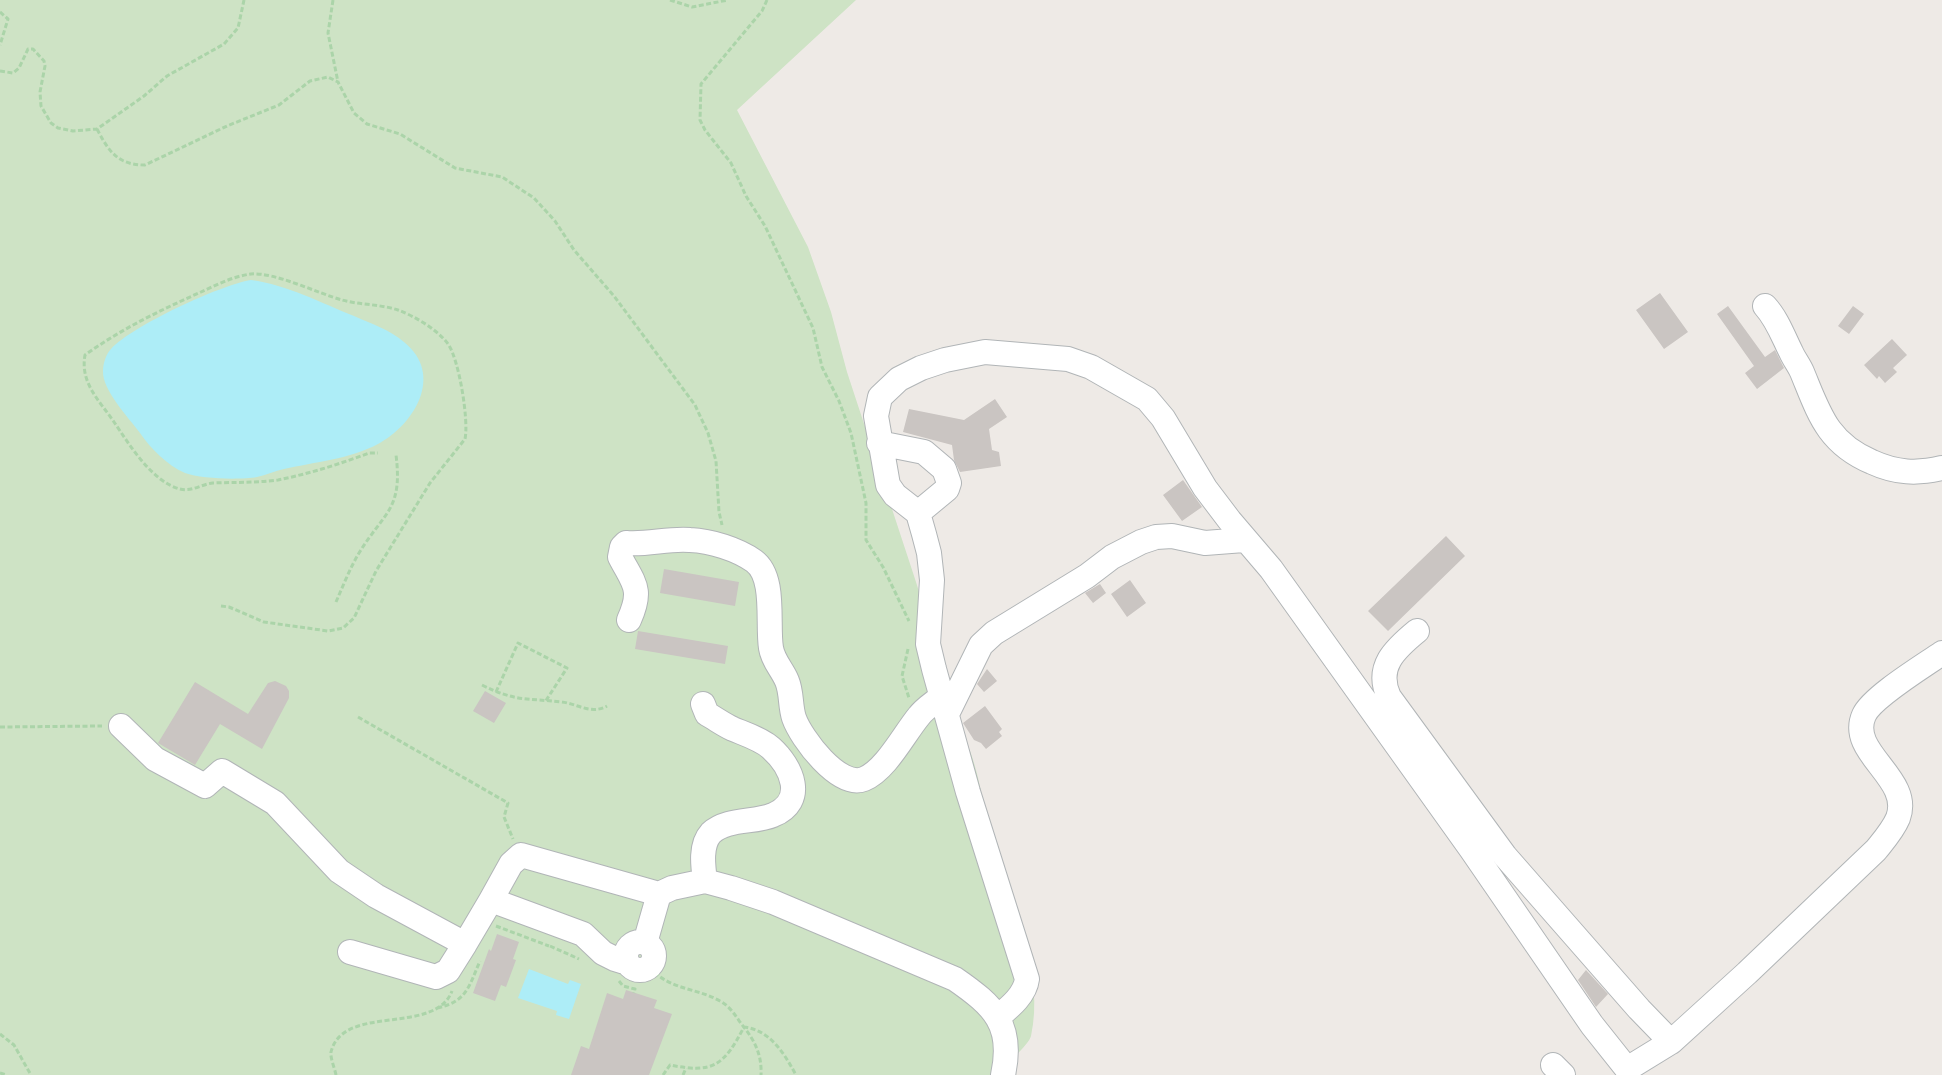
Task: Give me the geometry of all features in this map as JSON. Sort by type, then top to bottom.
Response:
[{"type":"street","points":[[1765,306],[1777,322],[1801,370],[1820,416],[1829,431],[1850,451],[1885,468],[1906,473],[1942,468]]},
{"type":"street","points":[[998,1017],[1019,997],[1026,987],[1027,979],[968,792],[928,644],[932,580],[929,553],[918,512],[895,495],[888,485],[879,443],[876,416],[880,398],[899,379],[921,368],[945,360],[985,352],[1068,359],[1091,367],[1147,399],[1163,418],[1205,488],[1244,540],[1271,569],[1562,979],[1624,1072],[1671,1042],[1747,973],[1876,850],[1892,831],[1900,806],[1895,788],[1863,742],[1861,727],[1865,713],[1878,699],[1942,653]]},
{"type":"street","points":[[879,443],[924,452],[944,469],[949,482],[947,489],[918,512]]},
{"type":"street","points":[[629,620],[638,591],[630,572],[620,557],[622,547],[626,543],[645,544],[690,540],[734,551],[755,561],[764,572],[771,648],[774,660],[788,683],[797,725],[812,748],[830,766],[850,779],[864,779],[877,770],[921,714],[944,705],[981,645],[994,633],[1087,576],[1112,557],[1156,537],[1172,536],[1205,543],[1244,540]]},
{"type":"street","points":[[1417,631],[1388,658],[1384,671],[1385,688],[1389,697],[1483,829],[1639,1009],[1671,1042]]},
{"type":"street","points":[[703,704],[707,714],[770,747],[786,765],[794,790],[793,798],[788,806],[773,816],[733,823],[712,833],[704,846],[705,881]]},
{"type":"street","points":[[120,726],[155,760],[205,786],[222,771],[275,803],[339,871],[376,896],[474,950]]},
{"type":"street","points":[[350,952],[436,977],[449,970],[474,950],[491,900],[511,864],[521,855],[659,894],[672,888],[705,881],[773,902],[955,979],[973,992],[998,1017],[1005,1032],[1008,1046],[1003,1075]]},
{"type":"street","points":[[491,900],[583,934],[603,953],[615,960],[638,965],[654,956],[651,948],[645,943],[659,894]]},
{"type":"street","points":[[1562,979],[1589,952]]},
{"type":"path","points":[[0,71],[13,73],[19,68],[28,49],[33,49],[44,61],[45,66],[40,92],[41,106],[51,123],[58,128],[73,131],[97,129],[144,96],[167,76],[224,44],[238,28],[244,0]]},
{"type":"path","points":[[333,0],[328,33],[338,82],[354,113],[367,124],[400,134],[455,168],[502,177],[534,198],[555,220],[574,250],[614,296],[695,405],[708,433],[716,462],[720,521],[734,551]]},
{"type":"path","points":[[670,0],[692,7],[728,0]]},
{"type":"path","points":[[767,0],[762,11],[700,84],[700,120],[705,130],[731,163],[746,196],[765,226],[813,328],[822,367],[839,400],[851,433],[866,502],[866,540],[883,568],[911,627]]},
{"type":"path","points":[[0,12],[8,19],[0,45]]},
{"type":"path","points":[[97,129],[104,142],[120,160],[131,165],[145,166],[227,126],[279,105],[310,81],[328,77],[338,82]]},
{"type":"path","points":[[221,606],[229,607],[264,622],[328,632],[342,628],[354,618],[376,571],[430,483],[463,444],[467,431],[460,382],[448,345],[436,332],[398,310],[342,300],[275,278],[252,274],[214,286],[137,323],[85,355],[82,368],[92,392],[140,458],[157,476],[180,489],[194,489],[210,483],[278,480],[378,452]]},
{"type":"path","points":[[336,602],[360,551],[394,504],[398,469],[396,455]]},
{"type":"path","points":[[496,692],[518,643],[567,668],[545,702]]},
{"type":"path","points":[[910,643],[903,668],[902,680],[916,709],[921,714]]},
{"type":"path","points":[[482,685],[517,699],[562,702],[592,711],[607,706]]},
{"type":"path","points":[[358,717],[508,803],[504,817],[521,855]]},
{"type":"path","points":[[0,727],[120,726]]},
{"type":"path","points":[[493,925],[549,946]]},
{"type":"path","points":[[336,1075],[331,1054],[338,1038],[356,1027],[413,1016],[446,1006],[462,998],[467,992],[474,950]]},
{"type":"path","points":[[638,965],[675,987],[720,1001],[731,1009],[756,1044],[761,1075]]},
{"type":"path","points":[[435,1009],[448,999],[452,991],[449,970]]},
{"type":"path","points":[[663,1075],[670,1065],[702,1070],[712,1066],[725,1057],[735,1046],[744,1027]]},
{"type":"path","points":[[744,1027],[759,1030],[770,1039],[796,1075]]},
{"type":"path","points":[[0,1034],[14,1045],[31,1075]]},
{"type":"path","points":[[683,1075],[686,1068]]},
{"type":"path","points":[[0,1073],[8,1075]]},
{"type":"green space","points":[[0,0],[856,0],[737,110],[808,247],[831,312],[847,372],[916,582],[963,735],[974,764],[995,856],[1025,944],[1034,989],[1034,1013],[1031,1036],[1021,1050],[996,1075],[0,1075]]},
{"type":"water","points":[[251,280],[265,282],[304,295],[393,334],[404,342],[416,355],[422,369],[423,384],[420,398],[413,412],[403,425],[378,444],[356,453],[257,477],[201,477],[178,470],[160,456],[149,445],[111,395],[104,379],[103,371],[104,362],[108,354],[122,340],[156,318],[219,290]]},
{"type":"water","points":[[529,969],[568,984],[570,980],[581,984],[569,1019],[556,1015],[557,1011],[518,998]]},
{"type":"building","points":[[1660,293],[1688,332],[1664,349],[1636,310]]},
{"type":"building","points":[[1728,306],[1765,357],[1775,350],[1784,368],[1757,389],[1745,373],[1754,366],[1717,314]]},
{"type":"building","points":[[1853,306],[1864,314],[1849,334],[1838,326]]},
{"type":"building","points":[[1892,339],[1907,355],[1893,368],[1897,372],[1885,383],[1879,376],[1877,379],[1864,365]]},
{"type":"building","points":[[995,399],[1007,417],[989,429],[992,450],[999,452],[1001,466],[960,472],[954,460],[952,445],[903,432],[909,409],[964,420]]},
{"type":"building","points":[[1183,480],[1202,507],[1182,521],[1163,495]]},
{"type":"building","points":[[1446,536],[1465,556],[1388,631],[1368,611]]},
{"type":"building","points":[[664,569],[739,582],[735,606],[660,593]]},
{"type":"building","points":[[1130,580],[1146,603],[1127,617],[1111,594]]},
{"type":"building","points":[[1100,584],[1106,593],[1093,603],[1085,593]]},
{"type":"building","points":[[638,631],[728,646],[725,664],[635,649]]},
{"type":"building","points":[[987,669],[997,681],[984,692],[977,684]]},
{"type":"building","points":[[275,681],[286,686],[289,691],[289,698],[262,749],[220,724],[195,765],[158,743],[195,682],[248,714],[268,683]]},
{"type":"building","points":[[485,691],[506,703],[494,723],[473,711]]},
{"type":"building","points":[[985,706],[1002,729],[999,732],[1002,736],[986,749],[981,743],[974,740],[963,723]]},
{"type":"building","points":[[497,934],[519,942],[513,959],[516,960],[506,987],[501,985],[495,1001],[473,993],[489,949],[491,951]]},
{"type":"building","points":[[1586,970],[1608,994],[1596,1007],[1578,980]]},
{"type":"building","points":[[626,990],[657,1000],[654,1008],[672,1014],[649,1075],[571,1075],[581,1046],[589,1049],[607,993],[623,999]]}]
